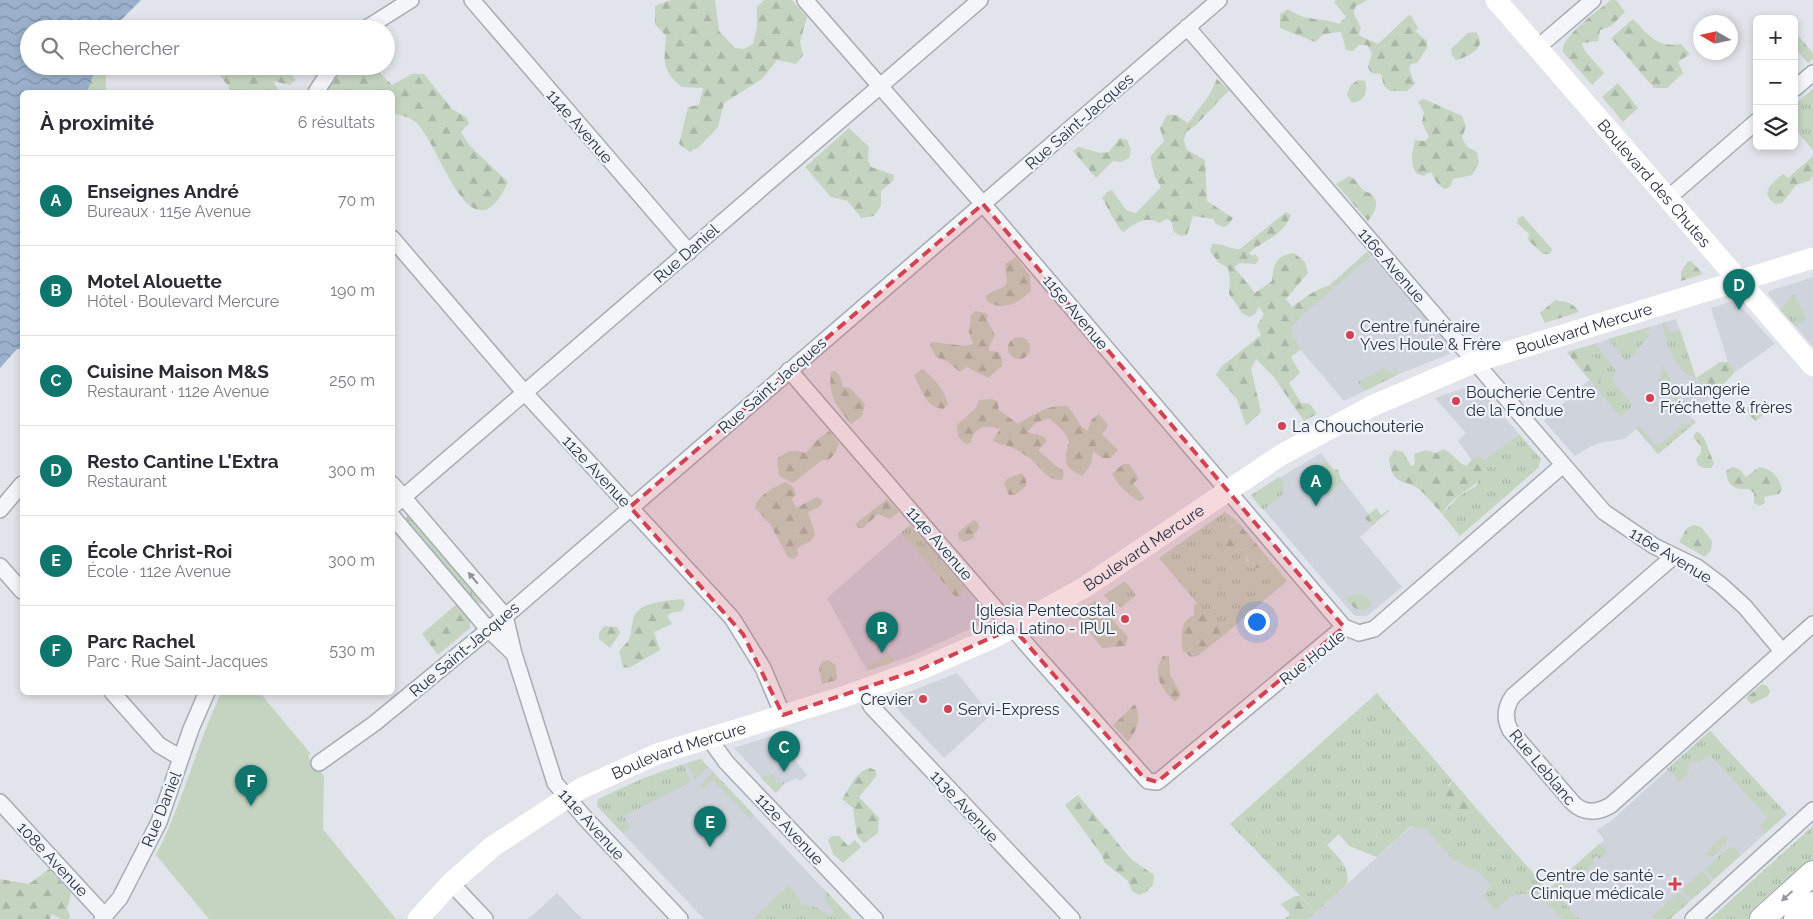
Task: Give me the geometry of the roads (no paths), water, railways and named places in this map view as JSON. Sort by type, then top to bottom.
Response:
[{"type":"main road","points":[[1762,919],[1813,873]]},
{"type":"main road","points":[[1796,919],[1813,904]]},
{"type":"street","points":[[379,20],[411,0]]},
{"type":"street","name":"114e Avenue","points":[[472,0],[689,252]]},
{"type":"street","name":"115e Avenue","points":[[805,0],[983,204],[1344,627]]},
{"type":"street","name":"Rue Daniel","points":[[398,502],[980,0]]},
{"type":"street","name":"Rue Saint-Jacques","points":[[319,763],[375,723],[505,616],[1219,0]]},
{"type":"street","name":"Boulevard des Chutes","points":[[1496,0],[1813,366]]},
{"type":"street","points":[[1537,48],[1593,0]]},
{"type":"street","name":"116e Avenue","points":[[1187,27],[1563,465],[1610,517],[1654,546],[1697,567],[1726,589],[1782,650]]},
{"type":"street","points":[[1798,86],[1813,73]]},
{"type":"street","points":[[317,90],[327,75]]},
{"type":"street","points":[[1667,199],[1753,124]]},
{"type":"street","name":"112e Avenue","points":[[395,242],[524,392],[716,600],[743,634],[763,668],[783,715]]},
{"type":"street","name":"Boulevard Mercure","points":[[418,919],[451,883],[492,847],[566,797],[630,765],[708,737],[864,690],[934,664],[1013,628],[1085,587],[1228,489],[1292,448],[1390,398],[1475,362],[1813,258]]},
{"type":"street","name":"114e Avenue","points":[[789,370],[1144,778],[1152,782]]},
{"type":"street","name":"Rue Houle","points":[[1152,782],[1160,780],[1344,627],[1359,632],[1374,629],[1563,465]]},
{"type":"street","points":[[0,510],[20,486]]},
{"type":"street","name":"111e Avenue","points":[[398,502],[505,616],[514,654],[552,776],[566,797],[680,919]]},
{"type":"street","name":"111e Avenue","points":[[395,520],[488,629],[514,654]]},
{"type":"street","name":"Rue Leblanc","points":[[1674,556],[1513,696],[1506,709],[1506,718],[1510,730],[1576,807],[1591,812],[1611,805],[1813,624]]},
{"type":"street","points":[[0,566],[20,589]]},
{"type":"street","name":"113e Avenue","points":[[864,690],[868,701],[875,710],[1072,919]]},
{"type":"street","points":[[115,695],[159,745],[181,758]]},
{"type":"street","name":"Rue Daniel","points":[[104,918],[120,898],[159,822],[181,758],[207,695]]},
{"type":"street","name":"112e Avenue","points":[[708,737],[726,762],[875,919]]},
{"type":"street","name":"108e Avenue","points":[[0,802],[104,918]]},
{"type":"street","points":[[1693,919],[1813,810]]},
{"type":"street","points":[[451,883],[485,919]]},
{"type":"water","points":[[0,0],[141,0],[121,20],[20,20],[20,75],[94,75],[88,90],[20,90],[20,349],[17,349],[0,368]]},
{"type":"place","name":"Resto Cantine L'Extra","points":[[1739,310]]},
{"type":"place","name":"Centre funéraire Yves Houle & Frère","points":[[1350,335]]},
{"type":"place","name":"Boulangerie Fréchette & frères","points":[[1650,398]]},
{"type":"place","name":"Boucherie Centre de la Fondue","points":[[1456,401]]},
{"type":"place","name":"La Chouchouterie","points":[[1282,426]]},
{"type":"place","name":"Enseignes André","points":[[1316,506]]},
{"type":"place","name":"Iglesia Pentecostal Unida Latino - IPUL","points":[[1125,619]]},
{"type":"place","name":"Motel Alouette","points":[[882,653]]},
{"type":"place","name":"Crevier","points":[[923,699]]},
{"type":"place","name":"Servi-Express","points":[[948,709]]},
{"type":"place","name":"Cuisine Maison M&S","points":[[784,772]]},
{"type":"place","name":"Parc Rachel","points":[[251,806]]},
{"type":"place","name":"École Christ-Roi","points":[[710,847]]},
{"type":"place","name":"Centre de santé - Clinique médicale","points":[[1675,884]]}]
